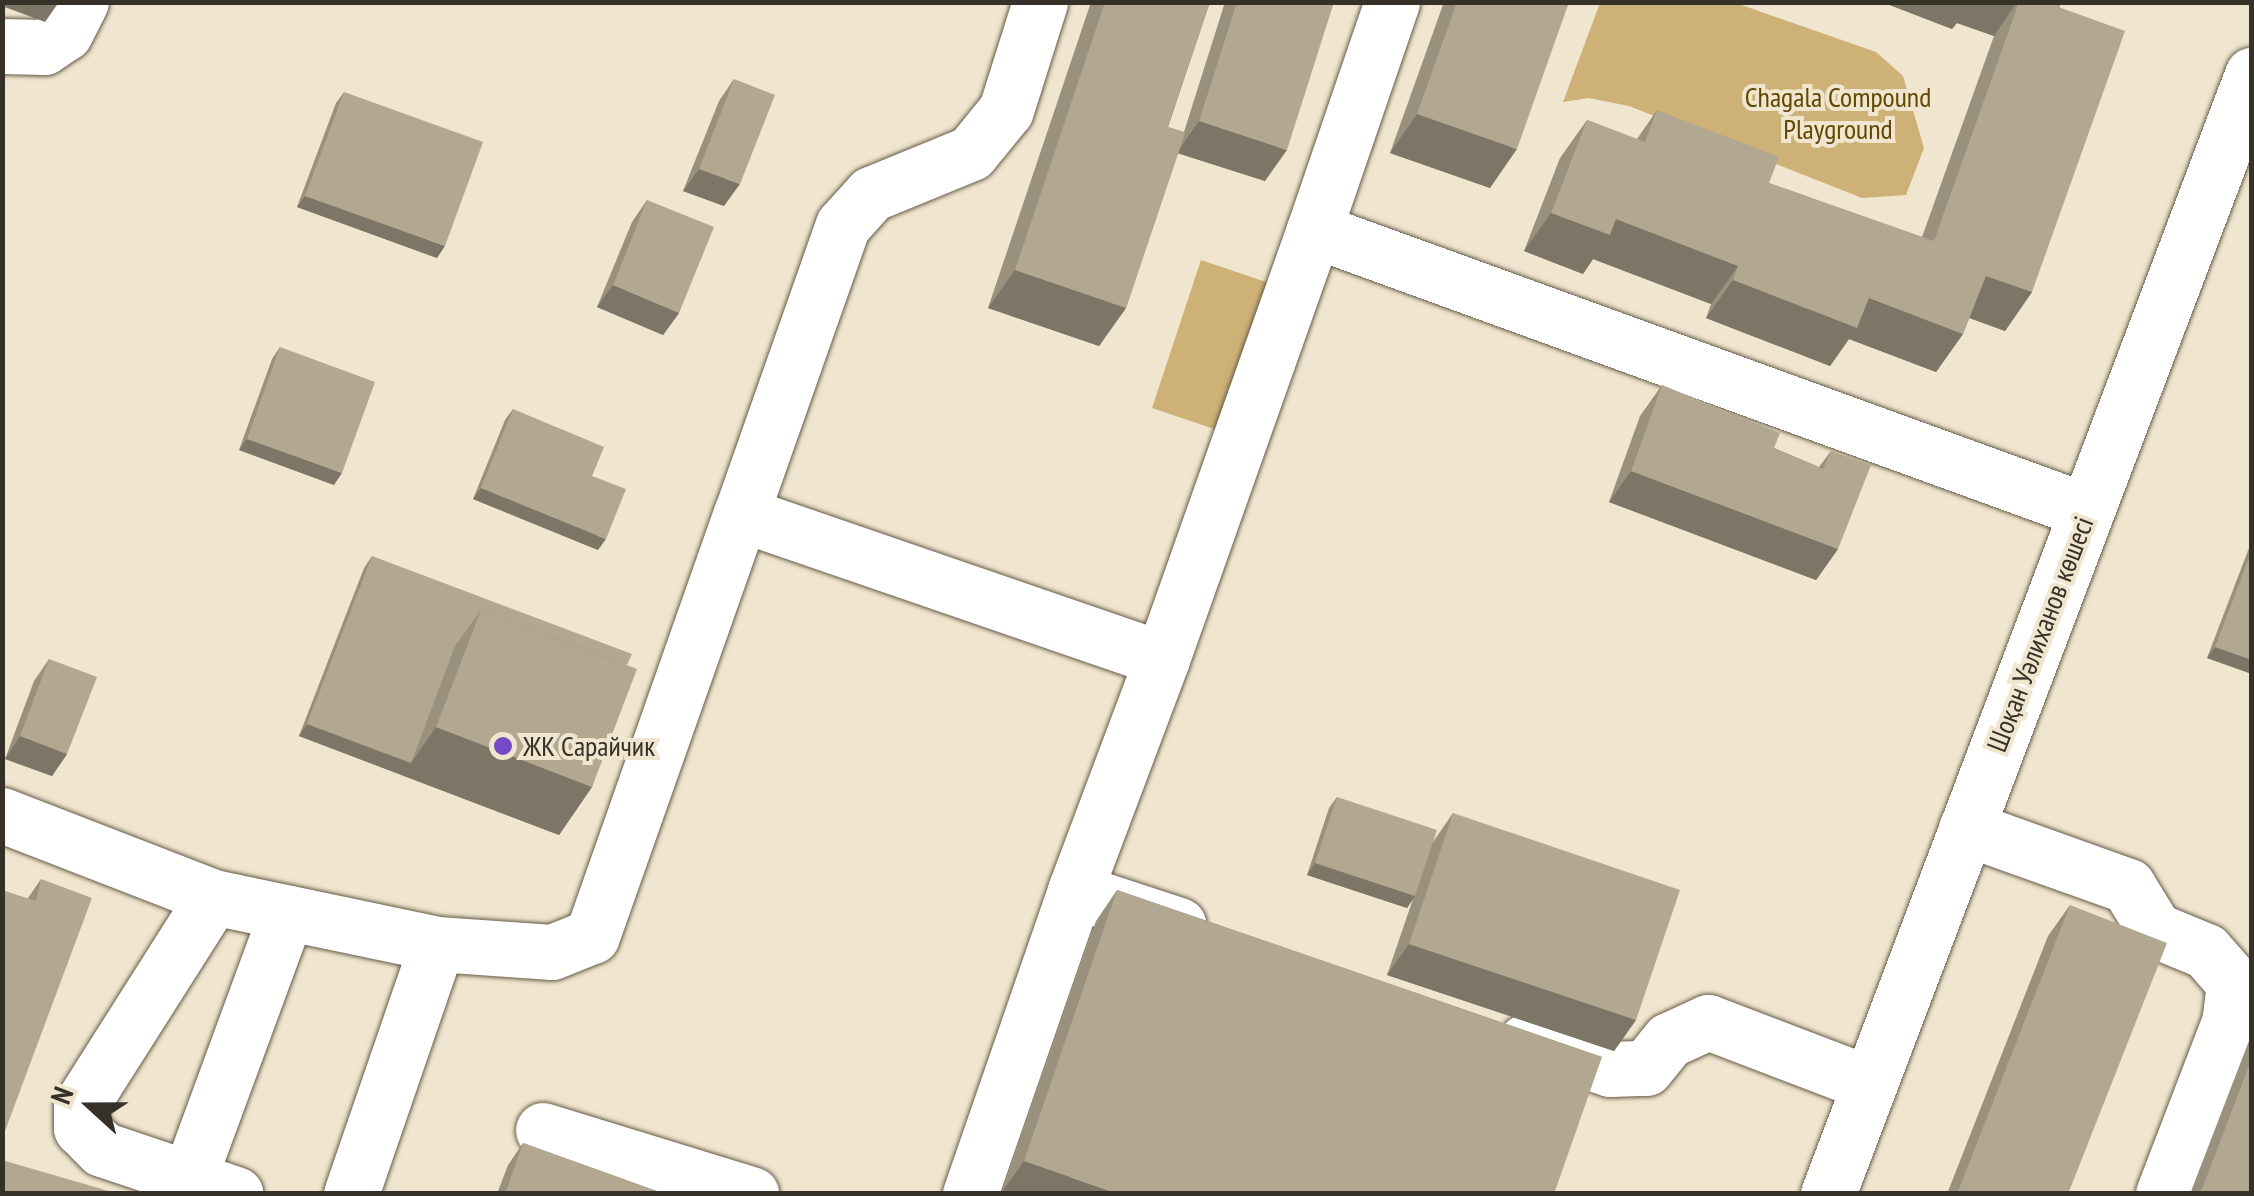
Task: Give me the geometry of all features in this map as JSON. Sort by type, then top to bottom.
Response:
[{"type":"street","points":[[2,46],[44,47],[65,33],[81,2]]},
{"type":"street","points":[[2,815],[214,896],[436,944],[552,952],[592,936],[843,225],[871,194],[972,153],[1006,110],[1040,2]]},
{"type":"street","points":[[970,1194],[1392,2]]},
{"type":"street","name":"Шоқан Уәлиханов көшесі","points":[[1828,1194],[2252,75]]},
{"type":"street","points":[[1314,230],[2087,511]]},
{"type":"street","points":[[741,514],[1162,659]]},
{"type":"street","points":[[1966,828],[2128,886],[2155,930],[2206,950],[2234,983],[2229,1022],[2163,1194]]},
{"type":"street","points":[[1075,891],[1223,940]]},
{"type":"street","points":[[214,896],[81,1106],[81,1128],[102,1149],[213,1186],[287,912]]},
{"type":"street","points":[[351,1194],[436,944]]},
{"type":"street","points":[[1481,1026],[1610,1069],[1646,1068],[1669,1040],[1708,1022],[1870,1084]]},
{"type":"street","points":[[543,1130],[751,1194]]},
{"type":"green space","name":"Chagala Compound Playground","points":[[1600,3],[1736,3],[1876,52],[1903,76],[1924,148],[1906,195],[1862,198],[1629,106],[1589,98],[1563,102]]},
{"type":"green space","points":[[1201,260],[1284,288],[1235,436],[1152,408]]},
{"type":"building","points":[[1105,2],[1210,2],[1168,127],[1185,133],[1126,308],[1015,270]]},
{"type":"building","points":[[1237,2],[1334,2],[1287,150],[1199,121]]},
{"type":"building","points":[[1457,2],[1569,2],[1517,149],[1417,114]]},
{"type":"building","points":[[2019,2],[2060,2],[2058,7],[2125,31],[2032,292],[1986,276],[1963,334],[1869,298],[1857,328],[1733,280],[1738,266],[1616,219],[1610,235],[1551,213],[1587,120],[1645,142],[1657,110],[1779,157],[1769,183],[1934,241]]},
{"type":"building","points":[[734,79],[775,95],[740,184],[699,169]]},
{"type":"building","points":[[344,92],[483,142],[445,246],[305,196]]},
{"type":"building","points":[[647,200],[714,227],[679,313],[613,285]]},
{"type":"building","points":[[280,347],[375,382],[342,473],[247,439]]},
{"type":"building","points":[[1662,385],[1780,433],[1774,448],[1823,469],[1831,451],[1871,465],[1838,549],[1631,471]]},
{"type":"building","points":[[513,409],[604,447],[592,476],[626,489],[606,539],[481,488]]},
{"type":"building","points":[[2252,550],[2252,660],[2215,647]]},
{"type":"building","points":[[372,556],[632,654],[627,665],[481,610],[455,646],[411,763],[307,724]]},
{"type":"building","points":[[481,610],[637,669],[592,787],[436,727]]},
{"type":"building","points":[[49,659],[97,677],[67,754],[20,736]]},
{"type":"building","points":[[1337,797],[1437,830],[1415,896],[1315,863]]},
{"type":"building","points":[[1453,813],[1680,890],[1636,1020],[1409,944]]},
{"type":"building","points":[[41,879],[92,898],[2,1139],[2,890],[36,901]]},
{"type":"building","points":[[1117,890],[1602,1057],[1554,1194],[1119,1194],[1024,1161]]},
{"type":"building","points":[[2070,905],[2167,943],[2068,1194],[1957,1194]]},
{"type":"building","points":[[2252,1058],[2252,1194],[2200,1194]]},
{"type":"building","points":[[523,1143],[665,1194],[505,1194]]},
{"type":"building","points":[[2,1160],[119,1194],[2,1194]]},
{"type":"place","name":"ЖК Сарайчик","points":[[503,746]]}]
